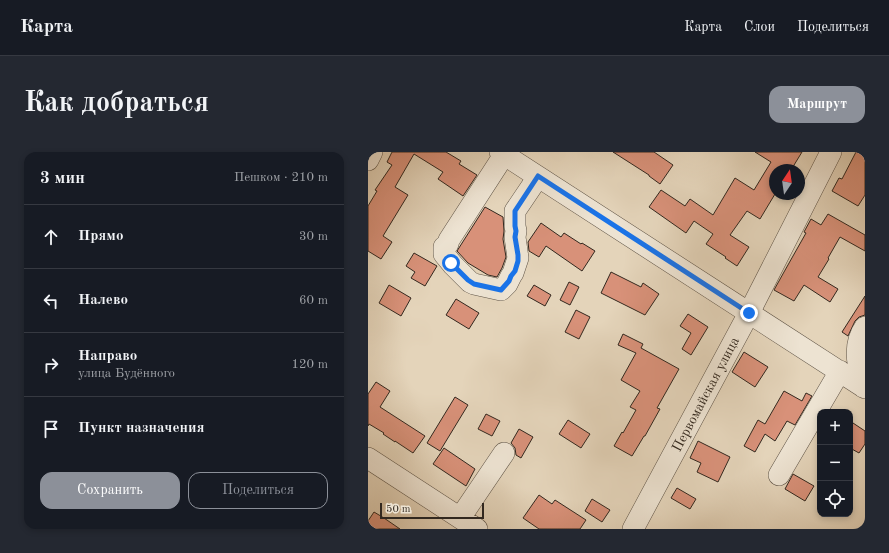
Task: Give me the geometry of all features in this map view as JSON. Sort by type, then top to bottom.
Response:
[{"type":"street","points":[[368,160],[372,152]]},
{"type":"street","name":"Первомайская улица","points":[[633,529],[749,313],[831,152]]},
{"type":"street","points":[[538,176],[515,211],[515,237],[518,258],[515,271],[507,284],[501,290],[470,282],[444,254],[444,248],[448,244],[502,153],[538,176],[749,313],[840,371],[864,387]]},
{"type":"street","points":[[864,387],[858,365],[857,344],[865,327]]},
{"type":"street","points":[[779,475],[840,371]]},
{"type":"street","points":[[460,518],[504,453]]},
{"type":"street","points":[[368,458],[477,529]]},
{"type":"building","points":[[392,152],[446,152],[461,161],[459,164],[477,175],[463,196],[438,179],[443,172],[414,154],[395,187],[408,195],[383,236],[392,242],[381,259],[368,251],[368,206],[377,191],[375,190],[392,165],[387,162]]},
{"type":"building","points":[[613,152],[654,152],[673,165],[660,184],[649,175]]},
{"type":"building","points":[[755,152],[802,152],[795,164],[770,164],[771,162]]},
{"type":"building","points":[[856,152],[865,152],[865,195],[858,206],[832,191],[839,178],[842,179]]},
{"type":"building","points":[[769,165],[769,200],[771,200],[760,219],[747,211],[730,235],[749,247],[737,266],[706,244],[713,234],[694,221],[686,233],[649,207],[661,190],[685,206],[690,199],[713,215],[735,178],[754,190]]},
{"type":"building","points":[[485,207],[503,217],[503,239],[506,257],[497,277],[488,275],[468,263],[457,251]]},
{"type":"building","points":[[828,214],[865,235],[865,251],[840,237],[818,277],[838,289],[830,302],[804,285],[794,301],[774,290],[806,233],[804,232],[811,219],[821,225]]},
{"type":"building","points":[[541,223],[561,237],[564,233],[595,251],[582,271],[546,246],[539,257],[529,251],[528,242]]},
{"type":"building","points":[[414,253],[437,266],[425,286],[411,278],[415,272],[406,266]]},
{"type":"building","points":[[611,272],[641,287],[643,283],[659,294],[645,315],[601,293]]},
{"type":"building","points":[[569,282],[579,287],[570,305],[560,300]]},
{"type":"building","points":[[389,285],[411,298],[401,316],[379,303]]},
{"type":"building","points":[[534,285],[551,295],[545,306],[527,296]]},
{"type":"building","points":[[865,296],[865,315],[859,317],[855,321],[848,336],[842,332]]},
{"type":"building","points":[[456,299],[479,313],[469,329],[446,315]]},
{"type":"building","points":[[576,310],[590,317],[579,339],[565,332]]},
{"type":"building","points":[[688,314],[708,327],[691,355],[682,349],[691,333],[680,326]]},
{"type":"building","points":[[623,334],[643,344],[641,348],[679,369],[657,408],[660,409],[632,456],[614,446],[636,410],[630,407],[640,391],[621,380],[636,353],[618,345]]},
{"type":"building","points":[[744,352],[768,367],[755,387],[732,372]]},
{"type":"building","points":[[376,382],[390,391],[380,407],[425,436],[413,453],[369,424],[368,426],[368,394]]},
{"type":"building","points":[[784,391],[802,401],[806,393],[812,396],[795,425],[787,421],[775,441],[765,434],[755,452],[744,446],[758,420],[765,424]]},
{"type":"building","points":[[455,397],[468,405],[440,451],[427,443]]},
{"type":"building","points":[[486,414],[500,421],[492,436],[478,429]]},
{"type":"building","points":[[568,420],[590,434],[581,448],[559,434]]},
{"type":"building","points":[[853,423],[865,431],[865,444],[859,453],[853,450]]},
{"type":"building","points":[[519,429],[533,437],[521,458],[516,455],[515,448],[511,443]]},
{"type":"building","points":[[698,441],[730,457],[718,482],[697,472],[701,463],[690,458]]},
{"type":"building","points":[[444,448],[475,469],[466,486],[433,464]]},
{"type":"building","points":[[793,474],[814,486],[805,501],[785,489]]},
{"type":"building","points":[[677,488],[696,499],[690,509],[671,498]]},
{"type":"building","points":[[539,495],[552,504],[555,500],[586,520],[580,529],[539,529],[523,518]]},
{"type":"building","points":[[592,499],[610,510],[602,522],[585,511]]},
{"type":"building","points":[[374,512],[400,529],[368,529],[368,521]]},
{"type":"route","points":[[451,263],[470,282],[501,290],[509,281],[517,265],[518,252],[515,237],[516,228],[514,214],[538,176],[749,313]]}]
